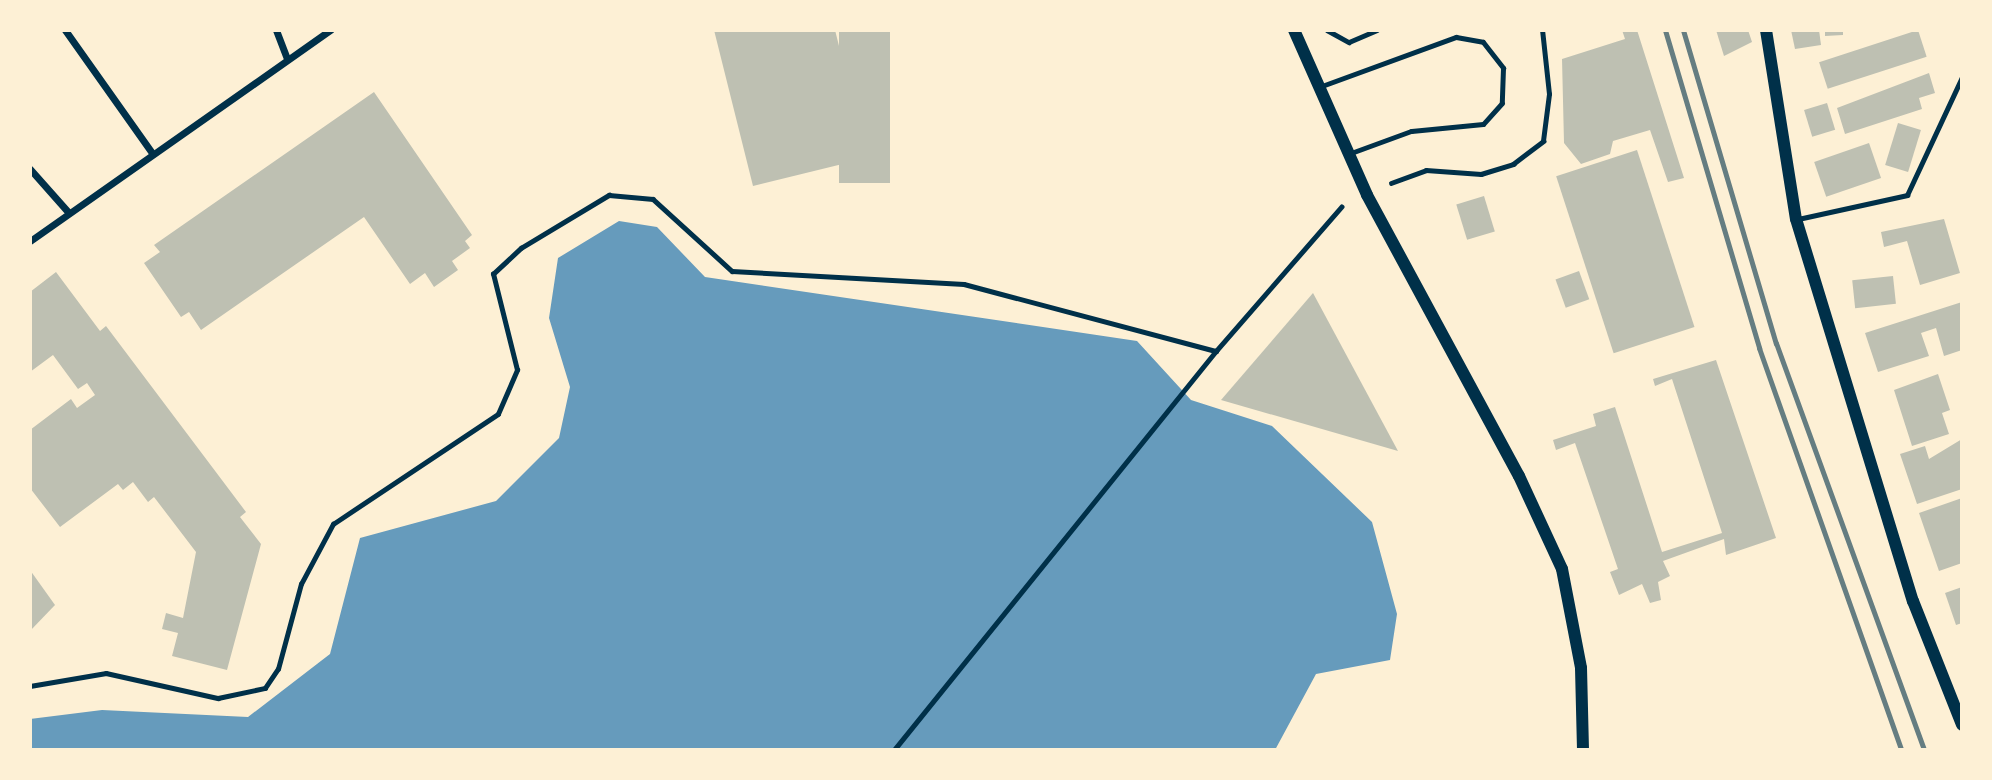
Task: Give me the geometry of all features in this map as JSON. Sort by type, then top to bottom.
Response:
[{"type":"street","points":[[65,30],[152,153]]},
{"type":"street","points":[[276,30],[287,59]]},
{"type":"street","points":[[30,241],[330,30]]},
{"type":"street","points":[[1294,30],[1351,153],[1562,569],[1581,668],[1583,750]]},
{"type":"street","points":[[1766,30],[1796,219],[1913,601],[1962,724]]},
{"type":"street","points":[[30,169],[68,212]]},
{"type":"lane","points":[[1319,87],[1456,37],[1483,42],[1503,68],[1502,103],[1483,124],[1411,131],[1351,153]]},
{"type":"lane","points":[[1796,219],[1907,195],[1962,77]]},
{"type":"path","points":[[1327,30],[1349,42],[1377,30]]},
{"type":"path","points":[[30,686],[106,673],[218,698],[265,688],[278,669],[301,584],[333,524],[498,414],[517,370],[493,274],[521,248],[609,195],[653,199],[732,271],[964,284],[1216,351]]},
{"type":"path","points":[[894,750],[1216,351],[1341,207]]},
{"type":"water","points":[[619,221],[657,227],[705,277],[1137,341],[1191,400],[1272,426],[1372,522],[1397,614],[1390,660],[1316,674],[1275,750],[30,750],[30,719],[102,710],[248,717],[330,654],[360,538],[496,501],[559,438],[570,387],[549,318],[558,258]]},
{"type":"building","points":[[714,30],[835,30],[867,158],[753,186]]},
{"type":"building","points":[[839,30],[890,30],[890,183],[839,183]]},
{"type":"building","points":[[1622,30],[1637,30],[1684,178],[1668,182],[1650,130],[1613,141],[1610,154],[1581,164],[1564,143],[1562,59],[1625,39]]},
{"type":"building","points":[[1716,30],[1748,30],[1752,42],[1724,56]]},
{"type":"building","points":[[1791,30],[1819,30],[1821,45],[1795,49]]},
{"type":"building","points":[[1825,30],[1843,30],[1843,35],[1825,36]]},
{"type":"building","points":[[1918,30],[1927,57],[1828,89],[1819,62]]},
{"type":"building","points":[[1929,73],[1935,93],[1919,98],[1922,109],[1845,134],[1837,108]]},
{"type":"building","points":[[374,92],[472,235],[465,241],[470,248],[452,261],[458,270],[434,287],[425,273],[410,284],[364,217],[201,330],[189,312],[181,317],[144,263],[160,252],[154,245]]},
{"type":"building","points":[[1827,103],[1835,130],[1812,137],[1804,110]]},
{"type":"building","points":[[1898,123],[1921,130],[1908,172],[1885,165]]},
{"type":"building","points":[[1869,143],[1881,178],[1826,197],[1814,162]]},
{"type":"building","points":[[1637,150],[1694,327],[1614,353],[1556,176]]},
{"type":"building","points":[[1484,196],[1495,231],[1467,240],[1456,204]]},
{"type":"building","points":[[1944,219],[1960,273],[1920,285],[1907,241],[1884,247],[1881,232]]},
{"type":"building","points":[[1579,271],[1589,299],[1566,308],[1556,280]]},
{"type":"building","points":[[56,272],[100,331],[106,326],[246,512],[240,517],[261,544],[227,670],[172,656],[178,633],[162,629],[166,613],[183,618],[196,552],[154,497],[148,502],[133,482],[123,490],[118,484],[60,527],[30,488],[30,430],[71,399],[77,408],[95,395],[87,383],[78,389],[53,355],[30,372],[30,292]]},
{"type":"building","points":[[1893,276],[1896,304],[1855,308],[1852,280]]},
{"type":"building","points":[[1313,293],[1398,451],[1221,400]]},
{"type":"building","points":[[1962,302],[1962,350],[1944,356],[1936,328],[1921,333],[1929,356],[1878,372],[1865,333]]},
{"type":"building","points":[[1716,360],[1776,538],[1726,555],[1724,539],[1663,561],[1670,576],[1658,582],[1661,600],[1650,603],[1642,584],[1619,595],[1610,572],[1618,569],[1575,443],[1556,450],[1553,440],[1596,426],[1593,414],[1615,407],[1662,552],[1722,533],[1672,379],[1655,386],[1653,379]]},
{"type":"building","points":[[1938,374],[1950,410],[1942,413],[1949,434],[1912,446],[1894,390]]},
{"type":"building","points":[[1962,439],[1962,489],[1917,504],[1900,454],[1925,446],[1929,459]]},
{"type":"building","points":[[1962,498],[1962,563],[1939,571],[1919,513]]},
{"type":"building","points":[[30,570],[55,605],[30,631]]},
{"type":"building","points":[[1962,587],[1962,623],[1956,625],[1945,593]]},
{"type":"railway","points":[[1665,30],[1759,348],[1901,750]]},
{"type":"railway","points":[[1683,30],[1776,343],[1924,750]]}]
